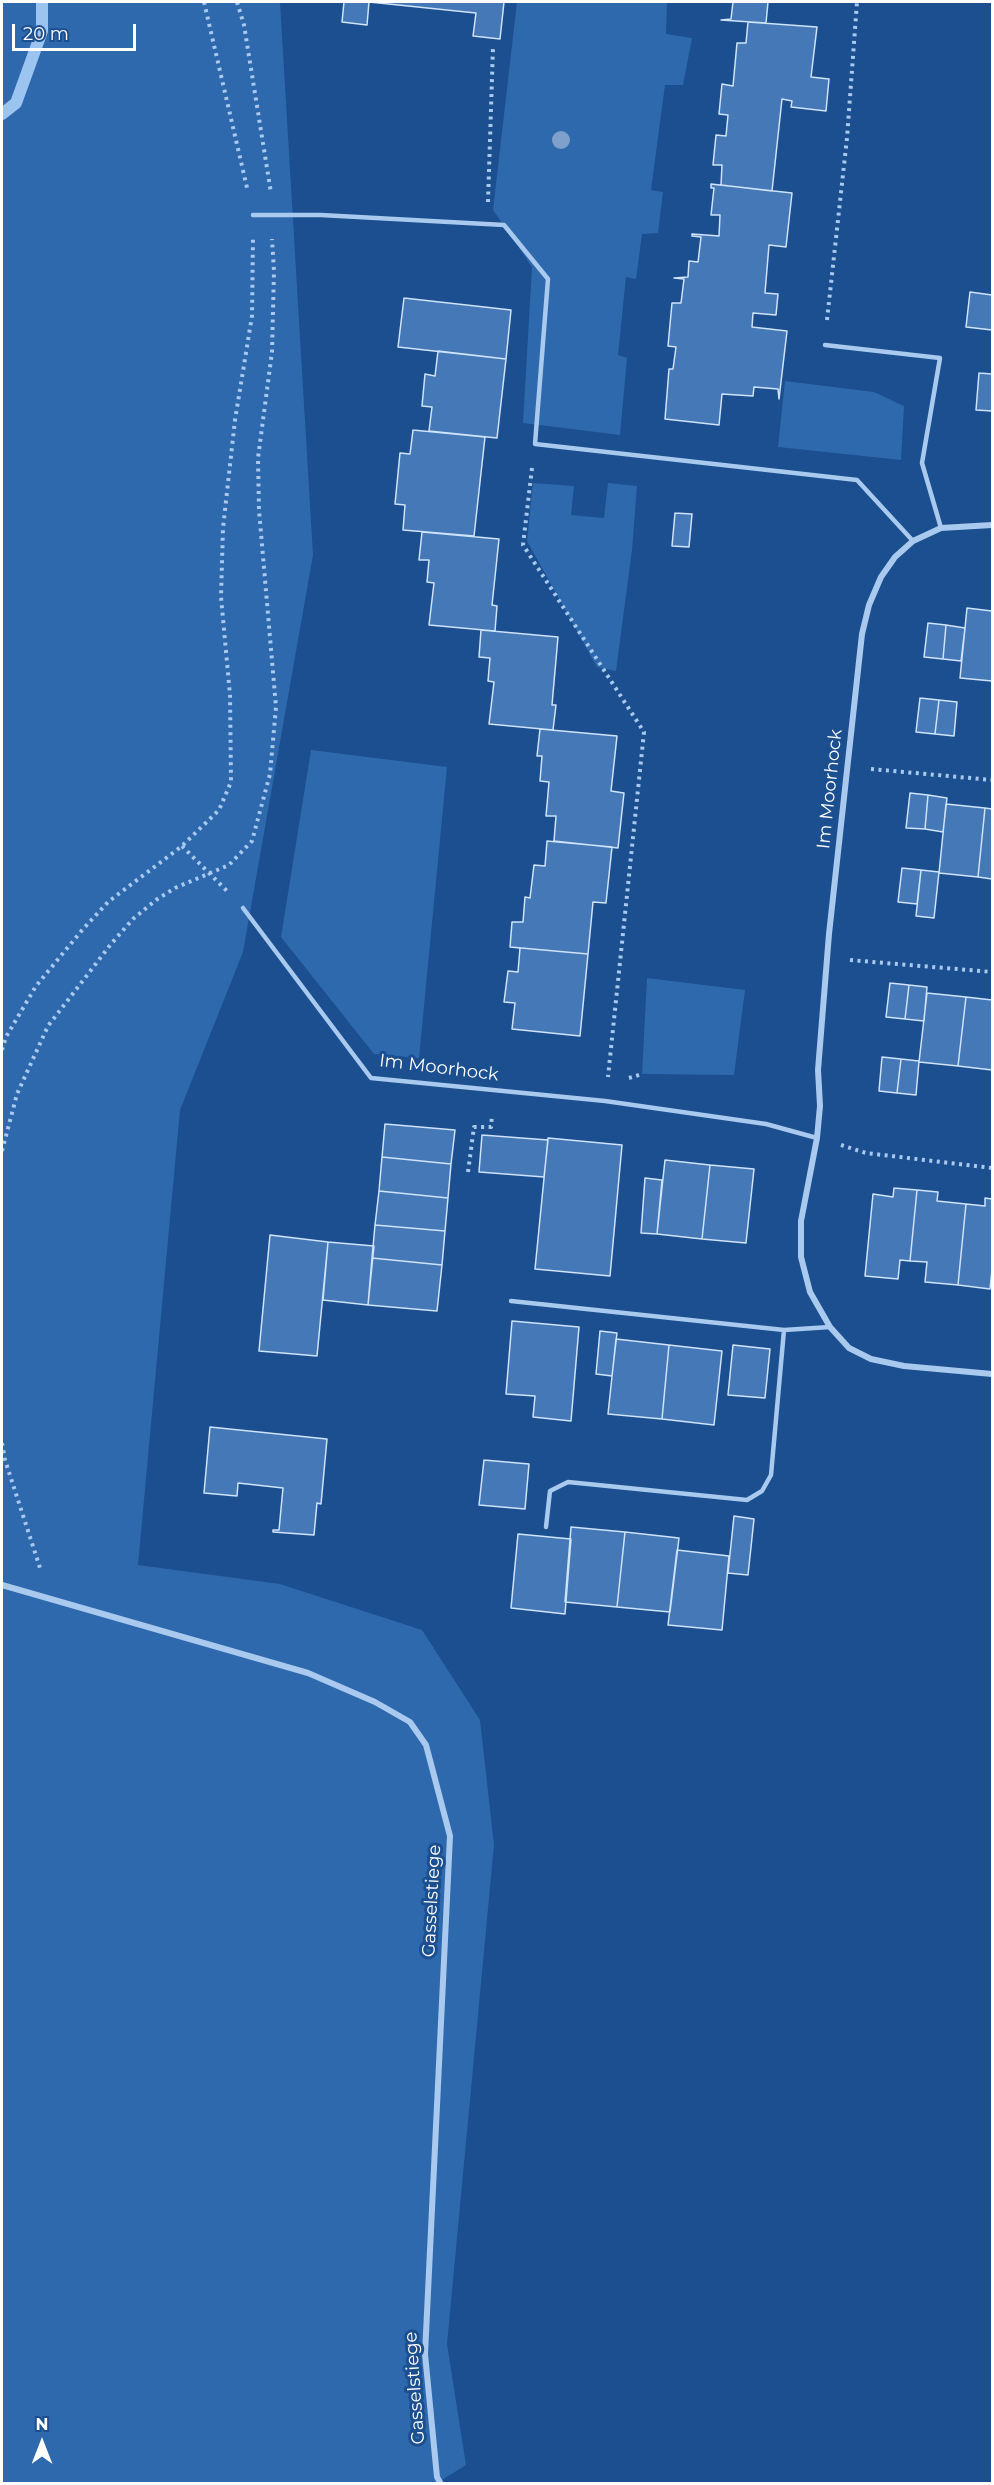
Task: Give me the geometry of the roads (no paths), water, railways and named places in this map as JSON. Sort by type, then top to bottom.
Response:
[{"type":"street","name":"Im Moorhock","points":[[993,525],[941,528],[914,541],[895,557],[881,577],[869,605],[862,634],[826,958],[818,1070],[820,1106],[817,1138],[801,1221],[801,1257],[810,1292],[830,1327],[849,1348],[871,1359],[904,1366],[993,1374]]},
{"type":"street","name":"Gasselstiege","points":[[2,1585],[308,1673],[375,1702],[410,1722],[426,1745],[450,1836],[425,2354],[437,2477],[441,2484]]},
{"type":"lane","points":[[253,215],[504,225],[548,279],[535,444],[857,480],[914,541]]},
{"type":"lane","points":[[825,345],[940,358],[922,463],[941,528]]},
{"type":"lane","name":"Im Moorhock","points":[[243,908],[372,1078],[605,1101],[766,1124],[817,1138]]},
{"type":"lane","points":[[511,1301],[784,1330],[830,1327]]},
{"type":"lane","points":[[546,1527],[550,1491],[568,1482],[747,1500],[762,1491],[771,1475],[784,1330]]},
{"type":"waterway","points":[[2,114],[16,103],[42,31],[42,2]]}]
